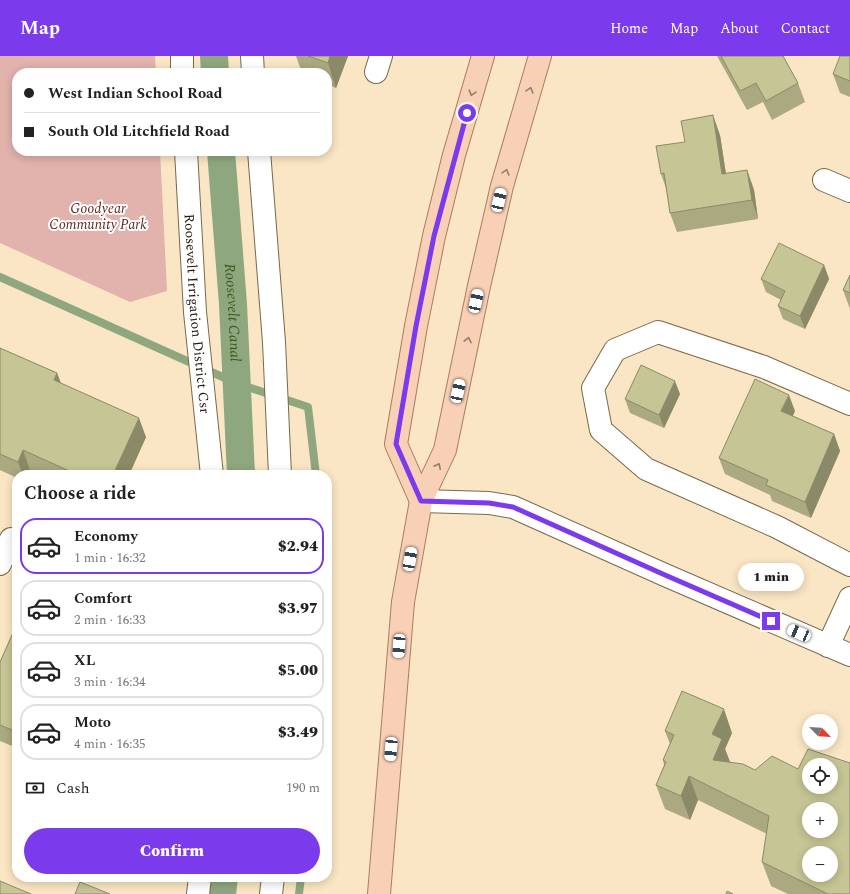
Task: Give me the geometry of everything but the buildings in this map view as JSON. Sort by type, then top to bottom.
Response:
[{"type":"main road","points":[[421,501],[396,444],[416,326],[434,236],[454,156],[483,56]]},
{"type":"main road","points":[[379,894],[403,602],[421,501],[445,450],[479,286],[502,186],[540,56]]},
{"type":"street","points":[[182,56],[182,68]]},
{"type":"street","points":[[252,56],[253,68]]},
{"type":"street","name":"Roosevelt Irrigation District Csr","points":[[186,156],[195,312],[211,470]]},
{"type":"street","points":[[259,156],[274,342],[280,470]]},
{"type":"street","points":[[824,180],[850,191]]},
{"type":"street","points":[[850,404],[764,367],[658,332],[616,350],[594,388],[601,430],[646,468],[777,527],[850,565]]},
{"type":"street","points":[[421,501],[489,503],[513,507],[850,655]]},
{"type":"street","points":[[0,564],[9,539]]},
{"type":"street","points":[[828,646],[850,598]]},
{"type":"street","points":[[198,894],[199,882]]},
{"type":"street","points":[[271,894],[272,882]]},
{"type":"green space","name":"Goodyear Community Park","points":[[0,56],[155,56],[156,68],[12,68],[12,156],[160,156],[167,291],[130,302],[0,243]]},
{"type":"waterway","name":"Roosevelt Canal","points":[[214,56],[215,68]]},
{"type":"waterway","name":"Roosevelt Canal","points":[[221,156],[233,304],[241,470]]},
{"type":"waterway","points":[[0,277],[236,383],[308,407],[315,470]]},
{"type":"waterway","name":"Roosevelt Canal","points":[[222,894],[223,882]]},
{"type":"waterway","points":[[299,894],[300,882]]},
{"type":"route","points":[[467,113],[454,156],[434,236],[416,326],[396,444],[421,501],[489,503],[513,507],[771,621]]}]
